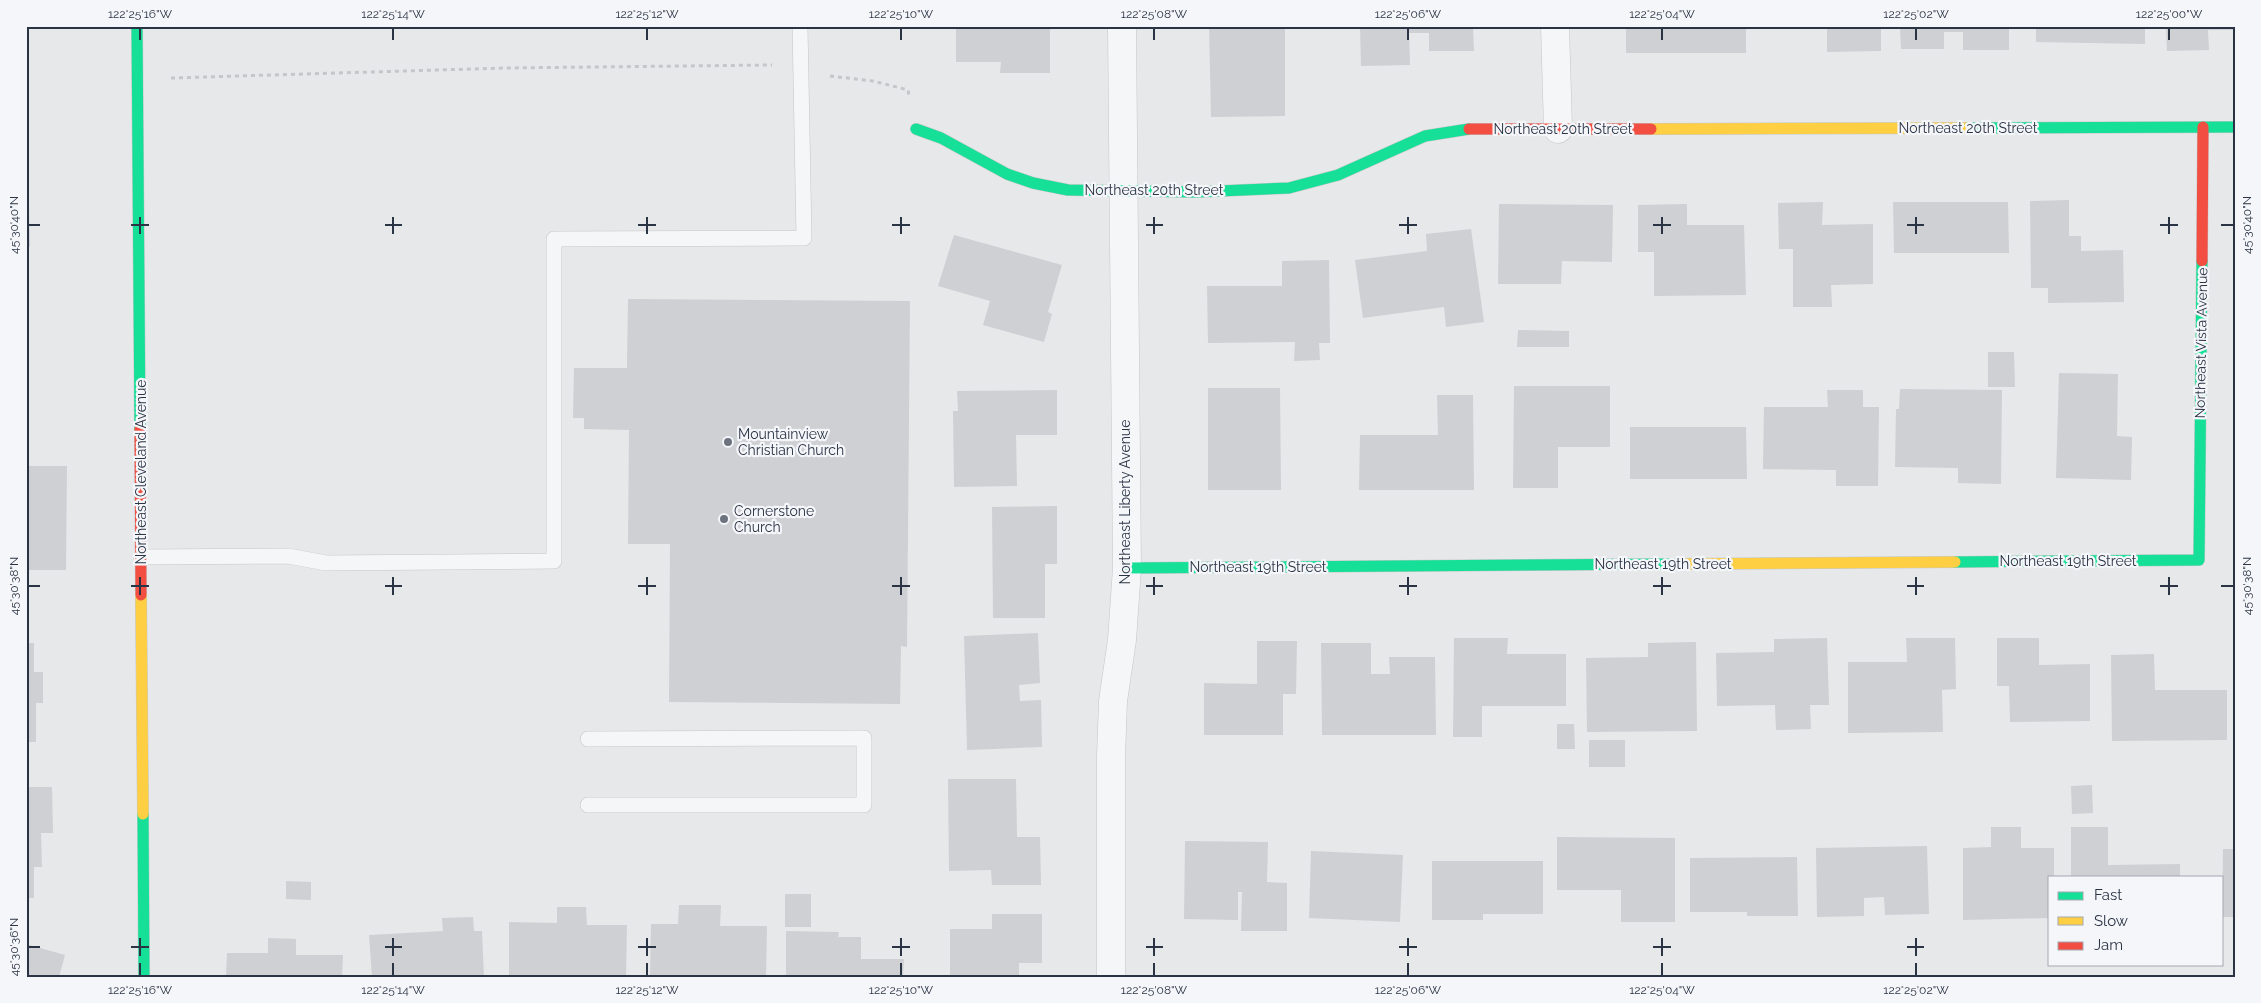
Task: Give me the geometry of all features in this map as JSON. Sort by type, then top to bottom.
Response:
[{"type":"street","name":"Northeast Cleveland Avenue","points":[[137,26],[144,977]]},
{"type":"street","name":"Northeast Liberty Avenue","points":[[1111,977],[1111,757],[1113,701],[1122,640],[1127,568],[1122,26]]},
{"type":"street","points":[[1555,26],[1558,129]]},
{"type":"street","name":"Northeast Vista Avenue","points":[[2199,560],[2203,127]]},
{"type":"street","name":"Northeast 20th Street","points":[[916,129],[941,138],[1007,174],[1033,183],[1068,190],[1196,192],[1289,188],[1338,175],[1425,136],[1465,129],[2235,127]]},
{"type":"street","name":"Northeast 19th Street","points":[[1127,568],[2199,560]]},
{"type":"lane","points":[[141,557],[288,556],[326,563],[554,561],[554,239],[804,238],[800,26]]},
{"type":"lane","points":[[588,739],[864,738],[864,805],[588,805]]},
{"type":"path","points":[[138,79],[505,68],[770,64],[801,68],[838,78],[873,81],[908,90],[916,129]]},
{"type":"building","points":[[956,26],[1050,27],[1050,73],[1000,73],[1001,62],[956,62]]},
{"type":"building","points":[[1209,26],[1285,26],[1285,116],[1211,117]]},
{"type":"building","points":[[1360,26],[1473,26],[1474,51],[1429,51],[1429,33],[1409,33],[1410,65],[1361,66]]},
{"type":"building","points":[[1626,26],[1746,26],[1746,53],[1626,53]]},
{"type":"building","points":[[1827,26],[1881,26],[1881,51],[1827,52]]},
{"type":"building","points":[[1900,26],[2009,26],[2009,50],[1963,50],[1963,32],[1944,32],[1944,49],[1901,49]]},
{"type":"building","points":[[2036,26],[2145,26],[2145,44],[2036,42]]},
{"type":"building","points":[[2166,26],[2235,26],[2235,30],[2208,30],[2209,50],[2167,51]]},
{"type":"building","points":[[2069,200],[2069,236],[2081,236],[2081,251],[2123,250],[2124,302],[2048,303],[2048,288],[2031,288],[2030,201]]},
{"type":"building","points":[[1823,202],[1822,225],[1873,224],[1873,284],[1831,285],[1832,307],[1793,307],[1793,249],[1779,249],[1778,203]]},
{"type":"building","points":[[1893,202],[2008,202],[2009,253],[1894,253]]},
{"type":"building","points":[[1499,204],[1613,205],[1612,262],[1562,261],[1561,284],[1498,284]]},
{"type":"building","points":[[1687,204],[1687,225],[1744,225],[1746,295],[1654,296],[1654,252],[1638,252],[1638,205]]},
{"type":"building","points":[[26,205],[29,205],[30,247],[26,247]]},
{"type":"building","points":[[1471,229],[1484,322],[1446,327],[1444,307],[1363,318],[1355,260],[1427,251],[1426,234]]},
{"type":"building","points":[[954,235],[1062,265],[1048,312],[1052,314],[1044,342],[983,325],[990,301],[938,286]]},
{"type":"building","points":[[1329,260],[1330,343],[1319,343],[1320,360],[1294,361],[1295,342],[1208,343],[1207,286],[1282,286],[1282,261]]},
{"type":"building","points":[[628,299],[910,301],[907,647],[901,646],[900,704],[669,702],[670,544],[628,544],[629,430],[584,429],[584,418],[573,418],[574,368],[627,368]]},
{"type":"building","points":[[1518,330],[1569,331],[1569,347],[1517,347]]},
{"type":"building","points":[[1988,352],[2014,352],[2015,387],[1988,387]]},
{"type":"building","points":[[2059,373],[2118,374],[2117,436],[2132,437],[2131,480],[2056,478]]},
{"type":"building","points":[[1514,386],[1610,386],[1610,447],[1558,447],[1558,488],[1513,488]]},
{"type":"building","points":[[1208,388],[1280,388],[1281,490],[1208,490]]},
{"type":"building","points":[[1900,389],[2002,390],[2001,484],[1958,483],[1958,468],[1895,467],[1896,409],[1899,409]]},
{"type":"building","points":[[1057,390],[1057,435],[1016,435],[1017,486],[954,487],[953,411],[958,411],[957,391]]},
{"type":"building","points":[[1827,390],[1863,390],[1863,407],[1879,407],[1878,486],[1836,486],[1836,470],[1763,469],[1764,407],[1828,407]]},
{"type":"building","points":[[1437,395],[1473,395],[1474,490],[1359,490],[1360,435],[1438,435]]},
{"type":"building","points":[[1630,427],[1746,427],[1747,479],[1630,479]]},
{"type":"building","points":[[26,466],[67,466],[66,570],[26,570]]},
{"type":"building","points":[[1057,506],[1057,564],[1045,564],[1045,618],[993,618],[992,507]]},
{"type":"building","points":[[1038,633],[1040,683],[1019,685],[1020,701],[1041,700],[1042,747],[967,750],[964,636]]},
{"type":"building","points":[[1454,638],[1508,638],[1507,654],[1566,654],[1566,706],[1482,706],[1482,737],[1453,737]]},
{"type":"building","points":[[1827,638],[1829,705],[1810,705],[1811,729],[1776,730],[1775,705],[1717,706],[1716,653],[1774,652],[1774,639]]},
{"type":"building","points":[[1906,638],[1955,638],[1956,689],[1942,690],[1943,732],[1848,733],[1848,662],[1907,662]]},
{"type":"building","points":[[1997,638],[2039,638],[2039,665],[2090,664],[2090,721],[2010,722],[2009,686],[1997,686]]},
{"type":"building","points":[[1257,641],[1297,641],[1296,694],[1283,694],[1283,735],[1204,735],[1204,683],[1257,684]]},
{"type":"building","points":[[1696,642],[1697,731],[1587,732],[1586,658],[1648,657],[1648,643]]},
{"type":"building","points":[[26,643],[34,643],[34,672],[43,672],[43,703],[36,703],[36,742],[26,742]]},
{"type":"building","points":[[1321,643],[1371,643],[1371,674],[1390,674],[1389,657],[1435,657],[1436,735],[1322,735]]},
{"type":"building","points":[[2154,654],[2155,690],[2227,690],[2227,740],[2112,741],[2111,655]]},
{"type":"building","points":[[1557,724],[1574,724],[1575,749],[1557,749]]},
{"type":"building","points":[[1589,740],[1625,740],[1625,767],[1589,767]]},
{"type":"building","points":[[948,779],[1016,779],[1017,837],[1040,837],[1041,885],[992,885],[991,870],[949,871]]},
{"type":"building","points":[[2092,785],[2093,813],[2072,814],[2071,786]]},
{"type":"building","points":[[26,787],[52,787],[53,833],[41,833],[42,867],[34,867],[34,898],[26,898]]},
{"type":"building","points":[[1991,827],[2021,827],[2021,848],[2054,848],[2054,876],[2048,876],[2048,918],[1963,920],[1963,848],[1991,847]]},
{"type":"building","points":[[2071,827],[2108,827],[2108,865],[2180,864],[2180,876],[2071,876]]},
{"type":"building","points":[[1557,837],[1675,838],[1675,922],[1621,922],[1621,890],[1557,890]]},
{"type":"building","points":[[1185,841],[1268,842],[1267,882],[1287,883],[1287,931],[1241,931],[1242,892],[1238,892],[1238,920],[1184,919]]},
{"type":"building","points":[[1927,846],[1929,914],[1885,915],[1884,897],[1864,898],[1864,916],[1817,917],[1816,848]]},
{"type":"building","points":[[2223,849],[2235,849],[2235,917],[2224,917]]},
{"type":"building","points":[[1311,851],[1403,855],[1400,922],[1309,918]]},
{"type":"building","points":[[1797,857],[1798,916],[1747,916],[1747,912],[1690,912],[1690,858]]},
{"type":"building","points":[[1432,861],[1543,861],[1543,914],[1483,914],[1483,920],[1432,920]]},
{"type":"building","points":[[286,881],[311,882],[311,900],[286,899]]},
{"type":"building","points":[[785,894],[811,894],[811,927],[785,927]]},
{"type":"building","points":[[679,905],[721,905],[720,926],[767,926],[766,977],[650,977],[651,924],[678,924]]},
{"type":"building","points":[[557,907],[586,907],[587,925],[627,925],[626,977],[509,976],[509,922],[557,923]]},
{"type":"building","points":[[992,914],[1042,914],[1042,963],[1019,963],[1019,977],[950,977],[950,929],[992,929]]},
{"type":"building","points":[[473,917],[474,931],[482,931],[484,977],[372,977],[369,935],[443,931],[442,918]]},
{"type":"building","points":[[786,931],[839,932],[838,937],[861,937],[861,959],[904,959],[903,977],[786,977]]},
{"type":"building","points":[[268,938],[296,939],[296,955],[343,955],[342,977],[226,977],[227,953],[268,953]]},
{"type":"building","points":[[26,944],[65,955],[59,977],[26,977]]},
{"type":"traffic: fast","points":[[137,26],[140,429]]},
{"type":"traffic: fast","points":[[1967,128],[2235,127]]},
{"type":"traffic: fast","points":[[916,129],[941,138],[1007,174],[1033,183],[1068,190],[1196,192],[1289,188],[1338,175],[1425,136],[1469,129]]},
{"type":"traffic: fast","points":[[1955,562],[2199,560],[2202,261]]},
{"type":"traffic: fast","points":[[1127,568],[1678,564]]},
{"type":"traffic: fast","points":[[143,814],[144,977]]},
{"type":"traffic: slow","points":[[1651,129],[1967,128]]},
{"type":"traffic: slow","points":[[1678,564],[1955,562]]},
{"type":"traffic: slow","points":[[141,595],[143,814]]},
{"type":"traffic: jam","points":[[2202,261],[2203,127]]},
{"type":"traffic: jam","points":[[1469,129],[1651,129]]},
{"type":"traffic: jam","points":[[140,429],[141,595]]},
{"type":"place","name":"Mountainview Christian Church","points":[[728,442]]},
{"type":"place","name":"Cornerstone Church","points":[[724,519]]}]
